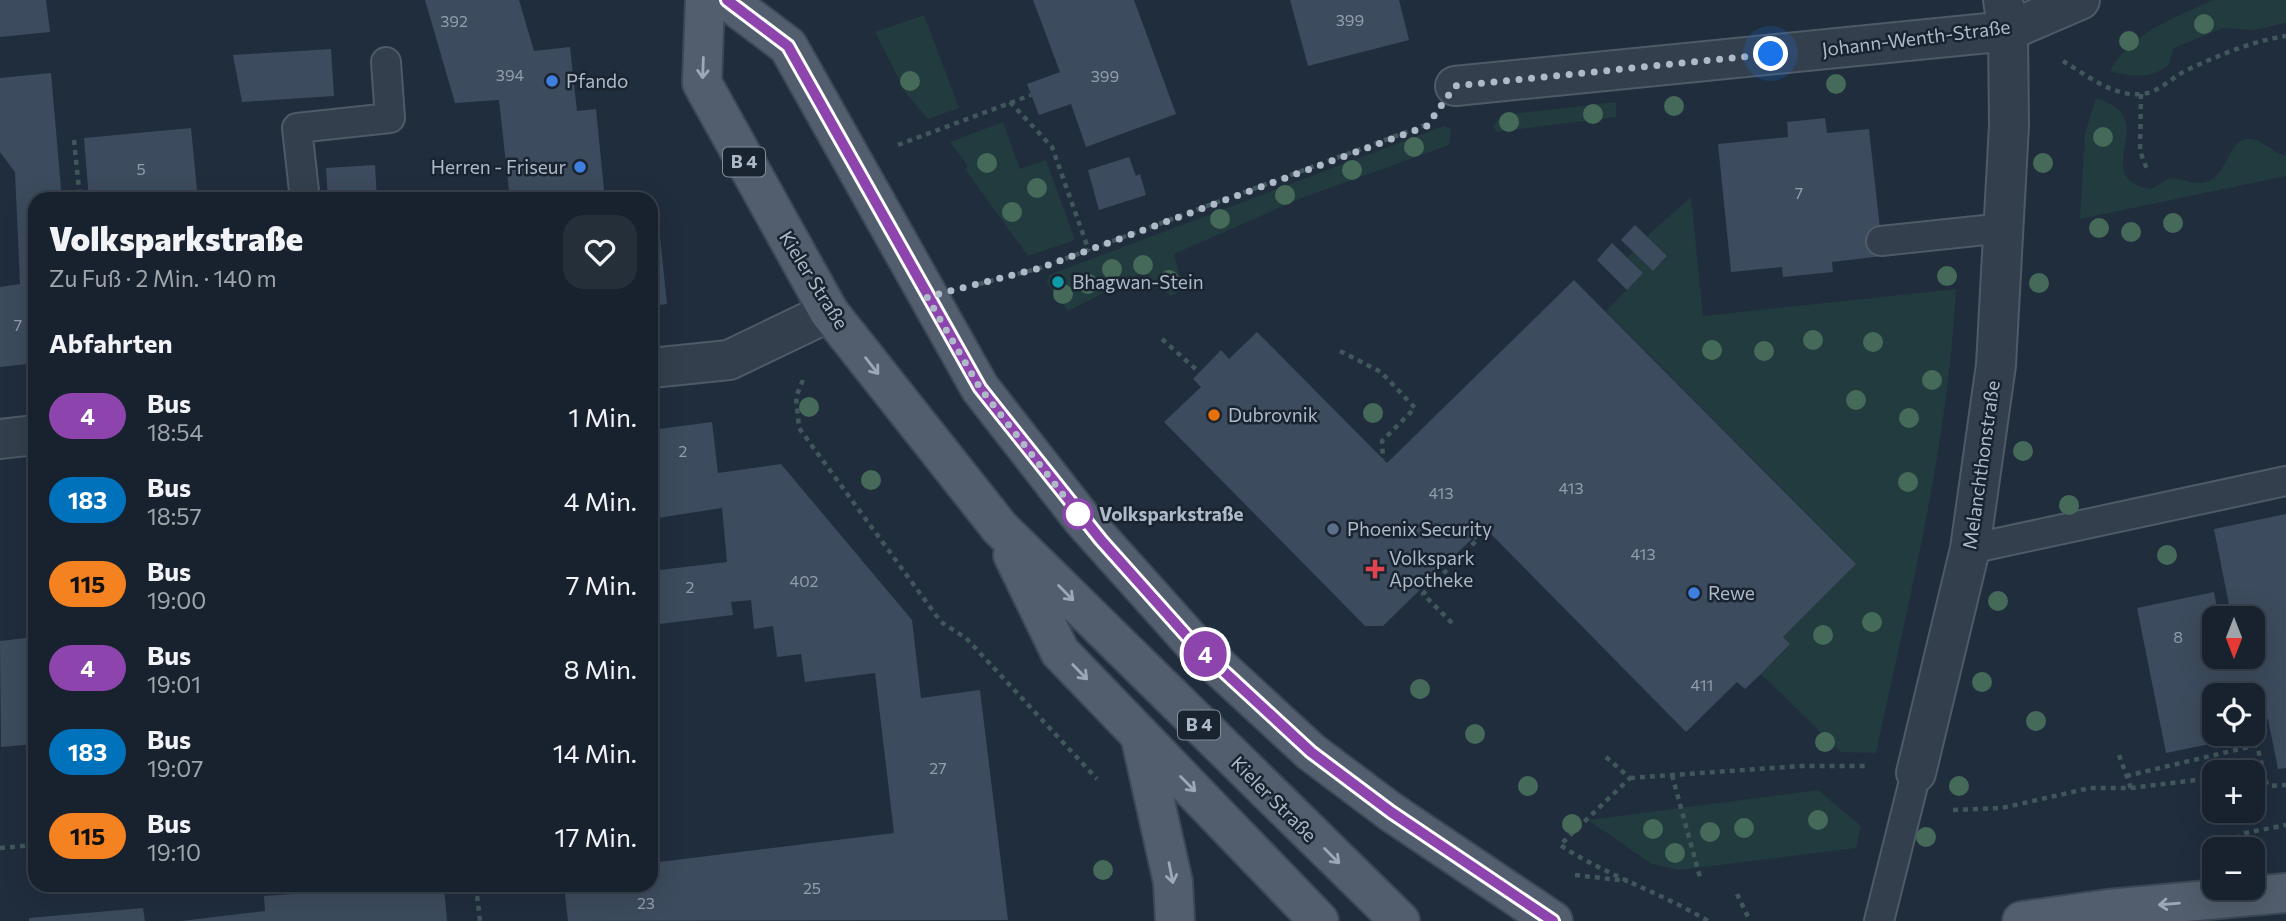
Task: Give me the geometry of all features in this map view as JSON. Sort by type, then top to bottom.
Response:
[{"type":"main road","name":"Kieler Straße","points":[[705,0],[702,83],[829,312],[1000,528],[1400,921]]},
{"type":"main road","points":[[727,0],[788,46],[851,163],[980,388],[1082,519],[1193,643],[1311,752],[1391,812],[1553,921]]},
{"type":"main road","name":"Kieler Straße","points":[[1000,528],[1060,652],[1320,921]]},
{"type":"main road","points":[[1140,735],[1173,882],[1175,921]]},
{"type":"main road","points":[[2022,921],[2286,893]]},
{"type":"street","name":"Johann-Wenth-Straße","points":[[1455,86],[2005,15],[2080,0]]},
{"type":"street","name":"Melanchthonstraße","points":[[1916,773],[1970,549],[1996,365],[2009,125],[2005,15]]},
{"type":"street","points":[[658,367],[729,360],[829,312]]},
{"type":"street","points":[[0,439],[28,436]]},
{"type":"lane","points":[[303,192],[298,128],[390,118],[386,62]]},
{"type":"lane","points":[[1881,241],[2004,228]]},
{"type":"lane","points":[[1970,549],[2286,481]]},
{"type":"lane","name":"Melanchthonstraße","points":[[1879,921],[1916,773]]},
{"type":"path","points":[[2103,84],[2128,94],[2141,94],[2160,89],[2186,71],[2251,44],[2286,36]]},
{"type":"path","points":[[927,297],[1040,268],[1427,126],[1455,86]]},
{"type":"path","points":[[2141,94],[2140,151],[2147,172]]},
{"type":"path","points":[[851,163],[1031,95]]},
{"type":"path","points":[[1010,102],[1052,147],[1089,251]]},
{"type":"path","points":[[74,140],[79,192]]},
{"type":"path","points":[[829,312],[796,397],[799,428],[941,622],[966,638],[1103,785]]},
{"type":"path","points":[[1162,339],[1199,372]]},
{"type":"path","points":[[1340,351],[1381,372],[1415,408],[1382,441],[1383,459]]},
{"type":"path","points":[[1452,623],[1423,594],[1478,539],[1474,536]]},
{"type":"path","points":[[2126,776],[2253,746]]},
{"type":"path","points":[[2257,746],[2267,786],[2286,785]]},
{"type":"path","points":[[2119,755],[2131,788]]},
{"type":"path","points":[[1606,757],[1630,778]]},
{"type":"path","points":[[1708,921],[1636,882],[1588,864],[1560,845],[1630,778],[1801,766],[1873,766],[1916,773]]},
{"type":"path","points":[[1672,775],[1701,880]]},
{"type":"path","points":[[1980,809],[2001,808],[2090,788],[2131,788],[2176,781],[2202,783]]},
{"type":"path","points":[[2238,837],[2245,833],[2286,825]]},
{"type":"path","points":[[0,848],[28,846]]},
{"type":"path","points":[[477,892],[480,921]]},
{"type":"path","points":[[1737,894],[1750,921]]},
{"type":"green space","points":[[2213,0],[2286,0],[2286,23],[2255,30],[2223,28],[2174,48],[2168,66],[2147,75],[2125,75],[2110,71],[2119,57],[2142,36]]},
{"type":"green space","points":[[924,15],[959,108],[928,119],[906,93],[875,32]]},
{"type":"green space","points":[[2096,98],[2118,109],[2125,121],[2127,132],[2123,167],[2126,177],[2135,184],[2151,189],[2170,178],[2207,182],[2214,178],[2233,149],[2244,139],[2256,140],[2286,156],[2286,176],[2080,219],[2085,133]]},
{"type":"green space","points":[[1616,102],[1616,117],[1496,132],[1493,126],[1502,115]]},
{"type":"green space","points":[[1003,122],[1020,169],[1046,160],[1075,240],[1028,256],[965,169],[968,166],[950,142]]},
{"type":"green space","points":[[1444,126],[1451,129],[1449,145],[1299,199],[1174,254],[1183,289],[1171,296],[1144,272],[1068,311],[1047,283],[1049,275]]},
{"type":"green space","points":[[1691,197],[1703,316],[1956,289],[1952,348],[1936,465],[1876,753],[1841,752],[1761,674],[1790,645],[1783,637],[1856,564],[1606,311],[1643,273],[1627,257],[1633,252],[1653,271],[1667,257],[1647,236]]},
{"type":"green space","points":[[1818,790],[1861,826],[1856,848],[1680,870],[1652,864],[1588,820]]},
{"type":"building","points":[[0,0],[46,0],[50,32],[0,37]]},
{"type":"building","points":[[425,0],[519,0],[534,51],[570,47],[577,111],[596,109],[604,192],[509,192],[499,100],[455,103]]},
{"type":"building","points":[[1033,0],[1134,0],[1176,114],[1086,147],[1071,104],[1039,115],[1027,84],[1060,72]]},
{"type":"building","points":[[1290,0],[1399,0],[1409,40],[1308,66]]},
{"type":"building","points":[[331,49],[334,96],[242,102],[233,55]]},
{"type":"building","points":[[51,73],[61,192],[28,192],[28,364],[0,367],[0,287],[20,284],[15,172],[0,152],[0,78]]},
{"type":"building","points":[[1825,118],[1827,133],[1869,129],[1883,256],[1832,262],[1833,272],[1783,277],[1782,267],[1731,272],[1718,144],[1788,137],[1787,122]]},
{"type":"building","points":[[191,128],[197,192],[88,192],[84,138]]},
{"type":"building","points":[[1129,157],[1136,176],[1140,174],[1146,195],[1099,210],[1088,170]]},
{"type":"building","points":[[375,165],[377,192],[328,192],[326,168]]},
{"type":"building","points":[[658,218],[667,304],[658,305]]},
{"type":"building","points":[[1635,225],[1667,256],[1653,271],[1621,240]]},
{"type":"building","points":[[1612,243],[1643,273],[1627,290],[1597,260]]},
{"type":"building","points":[[1574,280],[1856,564],[1783,637],[1790,644],[1761,674],[1745,689],[1737,682],[1686,732],[1484,527],[1383,626],[1365,626],[1164,422],[1201,387],[1193,379],[1221,350],[1229,359],[1257,332],[1387,463]]},
{"type":"building","points":[[712,422],[718,473],[781,464],[912,620],[921,698],[980,690],[1008,920],[568,921],[565,892],[658,892],[658,862],[894,833],[875,673],[805,682],[801,654],[777,657],[773,626],[754,629],[751,600],[731,602],[733,615],[658,624],[658,570],[727,562],[722,508],[658,518],[658,429]]},
{"type":"building","points":[[2286,514],[2286,768],[2278,769],[2268,719],[2265,720],[2265,683],[2202,683],[2202,746],[2166,753],[2137,608],[2214,592],[2217,606],[2202,606],[2202,669],[2265,669],[2265,606],[2225,606],[2229,605],[2214,529]]},
{"type":"building","points":[[28,638],[28,745],[1,747],[0,641]]},
{"type":"building","points":[[322,892],[445,892],[447,921],[181,921],[265,911],[264,896]]},
{"type":"building","points":[[143,908],[145,921],[29,921],[29,918]]},
{"type":"bus line","name":"4","points":[[727,0],[788,46],[851,163],[980,388],[1082,519],[1193,643],[1311,752],[1391,812],[1553,921]]},
{"type":"place","name":"Pfando","points":[[552,81]]},
{"type":"place","name":"Herren - Friseur","points":[[580,167]]},
{"type":"place","name":"Bhagwan-Stein","points":[[1058,282]]},
{"type":"place","name":"Dubrovnik","points":[[1214,415]]},
{"type":"place","name":"Volksparkstraße","points":[[1078,514]]},
{"type":"place","name":"Phoenix Security","points":[[1333,529]]},
{"type":"place","name":"Volkspark Apotheke","points":[[1375,569]]},
{"type":"place","name":"Rewe","points":[[1694,593]]},
{"type":"route","points":[[1078,514],[1082,519],[980,388],[927,297],[1040,268],[1427,126],[1455,86],[1771,54]]}]
